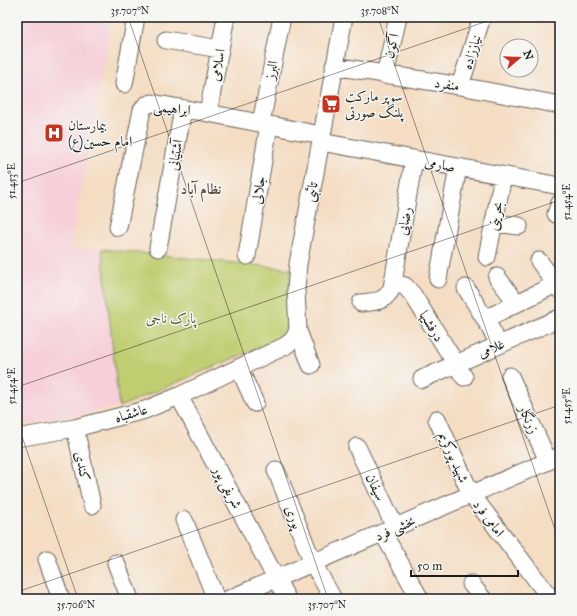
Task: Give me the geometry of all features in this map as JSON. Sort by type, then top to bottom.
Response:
[{"type":"street","points":[[124,84],[136,17]]},
{"type":"street","name":"اسلامی","points":[[208,113],[226,17]]},
{"type":"street","name":"البرز","points":[[265,124],[282,17]]},
{"type":"street","name":"تائبی","points":[[311,365],[298,331],[296,290],[298,264],[344,17]]},
{"type":"street","name":"آگون","points":[[385,75],[398,17]]},
{"type":"street","name":"نیاززاده","points":[[460,86],[482,17]]},
{"type":"street","points":[[166,40],[220,49]]},
{"type":"street","name":"منفرد","points":[[334,66],[460,86],[560,105]]},
{"type":"street","name":"ابراهیمی","points":[[118,227],[142,110],[152,103],[265,124],[321,138]]},
{"type":"street","name":"آشتیانی","points":[[158,248],[183,108]]},
{"type":"street","name":"جلالی","points":[[247,256],[265,124]]},
{"type":"street","name":"صارمی","points":[[321,138],[414,159],[560,186]]},
{"type":"street","name":"رضایی","points":[[394,283],[414,159]]},
{"type":"street","points":[[438,279],[458,167]]},
{"type":"street","name":"بحرینی","points":[[487,257],[503,176]]},
{"type":"street","points":[[494,223],[519,226]]},
{"type":"street","points":[[485,319],[517,303],[558,287],[539,260]]},
{"type":"street","points":[[497,277],[517,303]]},
{"type":"street","points":[[361,303],[381,301],[385,299],[394,283]]},
{"type":"street","name":"درفشیها","points":[[394,283],[405,286],[413,295],[460,371]]},
{"type":"street","points":[[466,288],[494,335]]},
{"type":"street","name":"غلامی","points":[[422,379],[460,371],[560,318]]},
{"type":"street","name":"عاشقباه","points":[[17,438],[76,428],[134,414],[180,396],[289,344],[296,336],[298,331]]},
{"type":"street","points":[[239,368],[255,403]]},
{"type":"street","name":"زرنگار","points":[[510,376],[554,458]]},
{"type":"street","name":"شریفی پور","points":[[180,396],[287,599]]},
{"type":"street","name":"شهید پورکریم","points":[[437,419],[471,494]]},
{"type":"street","name":"کندی","points":[[76,428],[92,505]]},
{"type":"street","name":"سیفان","points":[[357,447],[389,530],[420,599]]},
{"type":"street","name":"بخشی فرد","points":[[229,599],[554,458]]},
{"type":"street","name":"پوری","points":[[276,470],[313,563],[333,599]]},
{"type":"street","name":"امامی فرد","points":[[471,494],[551,599]]},
{"type":"street","points":[[184,520],[216,599]]},
{"type":"street","points":[[48,559],[61,599]]},
{"type":"street","points":[[116,563],[130,599]]},
{"type":"street","points":[[471,584],[483,599]]},
{"type":"shaded area","name":"بیمارستان امام حسین(ع)","points":[[17,17],[112,17],[70,249],[102,249],[119,407],[17,426]]},
{"type":"green space","name":"پارک ناجی","points":[[102,249],[291,269],[288,321],[286,328],[280,336],[272,342],[119,407]]},
{"type":"place","name":"سوپر مارکت پلنگ صورتی","points":[[331,104]]},
{"type":"place","name":"بیمارستان امام حسین(ع)","points":[[54,133]]},
{"type":"district","name":"نظام آباد","points":[[201,189]]}]
